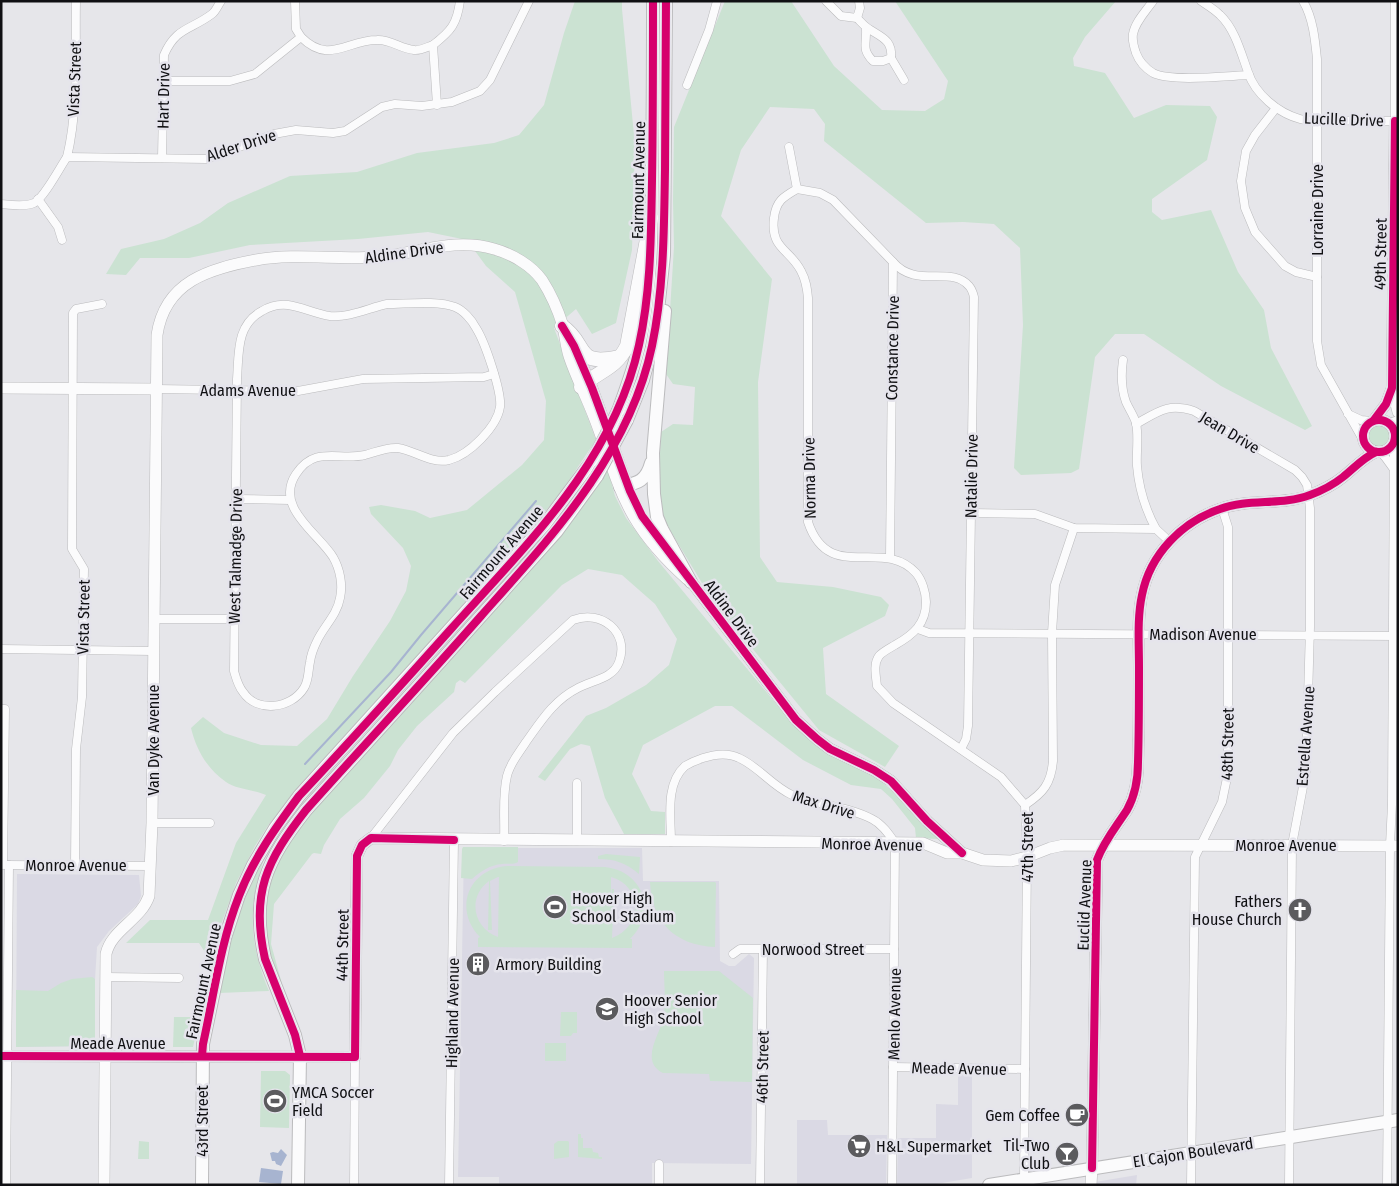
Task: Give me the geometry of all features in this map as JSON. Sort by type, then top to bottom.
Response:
[{"type":"highway","points":[[585,384],[592,377],[617,362],[629,340],[651,218]]},
{"type":"highway","points":[[562,326],[571,332],[582,351],[590,358],[604,361],[620,357]]},
{"type":"main road","name":"Fairmount Avenue","points":[[202,1056],[225,938],[239,895],[253,865],[275,828],[299,796],[545,524],[592,461],[618,410],[639,347],[646,307],[650,262],[653,1]]},
{"type":"main road","name":"Fairmount Avenue","points":[[298,1185],[300,1056],[295,1035],[262,947],[261,897],[267,868],[286,835],[306,810],[557,531],[597,476],[627,420],[643,380],[652,348],[664,255],[666,1]]},
{"type":"main road","points":[[665,131],[672,114],[672,1]]},
{"type":"main road","points":[[664,255],[666,299],[653,453],[654,494],[657,517],[662,529],[691,582]]},
{"type":"main road","points":[[624,486],[639,481],[646,476],[653,453]]},
{"type":"main road","name":"43rd Street","points":[[202,1056],[202,1185]]},
{"type":"main road","name":"El Cajon Boulevard","points":[[991,1185],[1393,1120]]},
{"type":"street","name":"Vista Street","points":[[67,157],[72,137],[74,113],[76,1]]},
{"type":"street","name":"Hart Drive","points":[[162,158],[164,55],[170,42],[184,30],[213,14],[221,1]]},
{"type":"street","points":[[295,1],[296,28],[301,37],[306,43],[320,50],[330,51],[379,39],[402,48],[416,50],[433,45],[449,33],[455,24],[460,1]]},
{"type":"street","name":"Alder Drive","points":[[67,157],[207,159],[274,134],[296,130],[345,131],[382,107],[395,104],[436,105],[466,97],[480,90],[490,80],[529,1]]},
{"type":"street","points":[[687,84],[709,30],[717,1]]},
{"type":"street","points":[[826,1],[841,16],[857,18],[866,28],[887,40],[890,45],[891,58],[904,80]]},
{"type":"street","points":[[857,18],[860,8],[859,1]]},
{"type":"street","points":[[1153,1],[1135,28],[1132,36],[1139,61],[1148,70],[1155,74],[1169,77],[1248,75]]},
{"type":"street","name":"Lucille Drive","points":[[1201,1],[1218,13],[1228,25],[1239,48],[1248,75],[1257,88],[1276,108],[1301,119],[1396,120]]},
{"type":"street","name":"Lorraine Drive","points":[[1303,1],[1307,8],[1314,34],[1318,59],[1317,341],[1321,365],[1362,438]]},
{"type":"street","name":"49th Street","points":[[1392,422],[1396,120],[1394,1]]},
{"type":"street","points":[[866,28],[867,38],[864,46],[866,54],[873,61],[883,62],[891,58]]},
{"type":"street","points":[[164,81],[230,81],[255,74],[301,37]]},
{"type":"street","points":[[433,45],[436,105]]},
{"type":"street","points":[[1276,108],[1255,134],[1246,151],[1241,181],[1245,208],[1255,232],[1285,266],[1296,272],[1317,277]]},
{"type":"street","points":[[789,147],[797,189],[820,193],[833,200],[893,262]]},
{"type":"street","points":[[1,204],[25,205],[34,203],[67,157]]},
{"type":"street","name":"Norma Drive","points":[[797,189],[784,197],[776,207],[772,232],[777,242],[801,270],[808,291],[808,522],[811,531],[826,551],[842,557],[890,558],[900,562],[918,575],[926,594],[926,612],[918,629]]},
{"type":"street","points":[[38,199],[58,227],[62,240]]},
{"type":"street","name":"Aldine Drive","points":[[182,288],[194,279],[210,272],[254,260],[276,257],[381,257],[434,247],[456,245],[493,249],[513,256],[528,266],[541,279],[552,297],[562,326],[574,346],[585,384],[624,486],[628,506],[641,528],[670,563],[691,582],[796,720],[830,749],[874,770],[891,781],[926,821],[962,853]]},
{"type":"street","name":"Natalie Drive","points":[[893,262],[898,268],[909,274],[924,277],[949,276],[958,278],[969,286],[974,296],[968,726],[966,738],[961,749]]},
{"type":"street","name":"Constance Drive","points":[[890,558],[893,262]]},
{"type":"street","name":"Van Dyke Avenue","points":[[104,1185],[106,954],[108,946],[146,904],[149,896],[152,823],[157,335],[159,321],[168,302],[182,288]]},
{"type":"street","name":"Vista Street","points":[[75,865],[76,749],[82,697],[84,569],[72,549],[73,312],[76,309],[102,304]]},
{"type":"street","name":"West Talmadge Drive","points":[[386,304],[438,304],[455,307],[466,315],[476,328],[494,374],[501,401],[497,418],[492,427],[461,456],[443,461],[433,460],[406,450],[391,448],[364,455],[320,456],[303,465],[294,476],[290,500],[300,519],[334,558],[341,581],[340,598],[337,610],[318,639],[312,653],[304,688],[287,703],[278,706],[257,704],[248,698],[238,684],[234,671],[237,390],[241,334],[254,315],[268,307],[290,305],[331,316],[349,315],[386,304]]},
{"type":"street","points":[[1123,360],[1122,384],[1125,400],[1136,424],[1137,466],[1141,490],[1148,515],[1156,529],[1169,541],[1188,525],[1204,515],[1222,508],[1246,503],[1291,500],[1308,496],[1323,489],[1370,454],[1389,449],[1396,437]]},
{"type":"street","name":"Adams Avenue","points":[[1,388],[298,390],[363,379],[484,378],[494,374]]},
{"type":"street","points":[[1393,394],[1398,412]]},
{"type":"street","name":"49th Street","points":[[1373,420],[1393,394]]},
{"type":"street","name":"Jean Drive","points":[[1136,424],[1158,410],[1169,407],[1181,407],[1194,411],[1295,470],[1304,481],[1308,496]]},
{"type":"street","points":[[1348,414],[1361,420],[1379,419],[1392,422],[1396,437],[1394,470],[1396,636],[1392,804],[1394,845],[1393,1120],[1387,1185]]},
{"type":"street","points":[[1351,470],[1365,426],[1373,420]]},
{"type":"street","points":[[1362,438],[1369,449],[1385,457],[1394,470]]},
{"type":"street","name":"Estrella Avenue","points":[[1289,1185],[1292,845],[1306,771],[1310,635],[1310,523],[1308,496]]},
{"type":"street","points":[[236,499],[290,500]]},
{"type":"street","name":"48th Street","points":[[1191,1185],[1194,857],[1222,802],[1228,773],[1228,527],[1222,508]]},
{"type":"street","points":[[971,513],[1035,514],[1074,528],[1156,529]]},
{"type":"street","name":"47th Street","points":[[1024,1179],[1027,857],[1025,805],[1035,798],[1047,785],[1051,776],[1053,761],[1052,634],[1055,585],[1074,528]]},
{"type":"street","name":"Euclid Avenue","points":[[1091,1185],[1096,860],[1102,845],[1127,810],[1136,785],[1138,762],[1139,609],[1151,568],[1169,541]]},
{"type":"street","name":"44th Street","points":[[354,1185],[357,856],[362,845],[371,838],[453,733],[568,624],[579,617],[600,618],[613,627],[618,634],[622,645],[619,663],[610,674],[579,687],[561,698],[546,713],[513,761],[507,775],[504,841]]},
{"type":"street","points":[[154,618],[234,619]]},
{"type":"street","points":[[918,629],[879,656],[875,667],[876,686],[893,703],[1001,777],[1025,805]]},
{"type":"street","name":"Madison Avenue","points":[[918,629],[929,633],[1396,636]]},
{"type":"street","points":[[1,649],[153,651]]},
{"type":"street","points":[[3,709],[6,1185]]},
{"type":"street","name":"Max Drive","points":[[671,842],[672,788],[676,778],[686,765],[722,753],[738,757],[780,789],[793,795],[872,819],[884,828],[895,843]]},
{"type":"street","points":[[577,783],[577,841]]},
{"type":"street","points":[[152,823],[210,823]]},
{"type":"street","name":"Monroe Avenue","points":[[371,838],[504,841],[923,843],[946,853],[962,853],[983,860],[1011,861],[1064,845],[1394,845]]},
{"type":"street","name":"Highland Avenue","points":[[450,1185],[454,840]]},
{"type":"street","name":"Menlo Avenue","points":[[892,1185],[895,843]]},
{"type":"street","name":"Monroe Avenue","points":[[4,865],[150,866]]},
{"type":"street","name":"Norwood Street","points":[[733,954],[740,949],[894,949]]},
{"type":"street","name":"46th Street","points":[[760,1185],[763,949]]},
{"type":"street","points":[[106,977],[179,978]]},
{"type":"street","name":"Meade Avenue","points":[[4,1056],[355,1057]]},
{"type":"street","name":"Meade Avenue","points":[[893,1067],[1025,1069]]},
{"type":"street","points":[[658,1185],[659,1164]]},
{"type":"shaded area","name":"Hoover Senior High School","points":[[464,848],[642,848],[643,881],[719,881],[720,961],[729,966],[735,966],[749,954],[754,958],[751,1164],[652,1163],[652,1185],[499,1185],[499,1177],[458,1177]]},
{"type":"shaded area","points":[[17,874],[139,875],[141,896],[138,904],[109,931],[97,947],[94,996],[95,1038],[91,1046],[16,1047]]},
{"type":"shaded area","points":[[958,1072],[972,1072],[972,1178],[930,1185],[897,1185],[898,1138],[936,1138],[936,1104],[958,1105]]},
{"type":"shaded area","points":[[797,1120],[827,1120],[828,1135],[887,1135],[886,1185],[797,1185]]},
{"type":"shaded area","points":[[1137,1175],[1136,1185],[1077,1185]]},
{"type":"green space","points":[[575,1],[622,1],[635,146],[632,250],[616,323],[592,334],[576,309],[554,328],[596,440],[557,498],[305,779],[269,824],[236,883],[219,930],[212,963],[199,943],[126,943],[150,920],[208,920],[236,843],[266,795],[235,786],[219,777],[203,758],[191,728],[203,717],[224,733],[261,745],[297,746],[327,719],[390,621],[406,591],[411,566],[403,548],[371,514],[369,507],[381,505],[415,511],[430,518],[467,510],[522,465],[544,440],[546,401],[515,292],[486,266],[467,240],[428,232],[358,239],[250,245],[189,258],[140,258],[126,275],[106,274],[121,249],[164,239],[200,223],[228,203],[290,176],[357,172],[417,153],[494,143],[519,135],[544,105]]},
{"type":"green space","points":[[725,1],[791,1],[834,66],[882,110],[925,111],[944,99],[948,81],[895,1],[1116,1],[1085,37],[1073,58],[1074,66],[1105,73],[1134,118],[1166,105],[1210,106],[1217,117],[1207,160],[1152,199],[1152,212],[1162,220],[1211,210],[1238,272],[1264,310],[1271,348],[1312,426],[1305,430],[1221,386],[1144,334],[1115,334],[1095,357],[1079,469],[1071,473],[1021,475],[1014,468],[1023,325],[1020,248],[994,224],[963,222],[926,223],[824,141],[825,124],[814,109],[770,107],[741,150],[721,216],[772,279],[758,382],[760,557],[777,582],[833,587],[881,597],[889,605],[885,616],[823,648],[826,694],[899,746],[885,767],[819,730],[730,621],[702,583],[665,522],[658,493],[661,432],[673,424],[693,425],[695,387],[673,384],[666,374],[674,247],[674,127]]},
{"type":"green space","points":[[1379,423],[1388,427],[1392,436],[1388,445],[1379,449],[1370,445],[1366,436],[1370,427]]},
{"type":"green space","points":[[608,470],[615,496],[626,518],[658,561],[792,723],[880,780],[900,798],[938,839],[916,838],[915,828],[892,799],[881,789],[851,785],[803,760],[732,706],[715,706],[643,745],[632,774],[651,811],[665,812],[665,834],[624,834],[605,798],[590,746],[581,744],[570,749],[545,781],[538,777],[586,716],[606,708],[646,685],[669,665],[677,639],[655,604],[622,575],[588,569],[562,585],[465,683],[460,680],[456,683],[454,692],[417,726],[398,750],[390,766],[364,798],[340,819],[324,845],[321,854],[312,854],[274,904],[271,944],[282,984],[280,985],[267,950],[264,919],[270,884],[283,853],[292,838],[313,809],[559,538]]},
{"type":"green space","points":[[463,847],[518,847],[518,862],[490,867],[472,879],[461,878]]},
{"type":"green space","points":[[606,854],[640,857],[639,874],[620,862],[598,859],[598,856]]},
{"type":"green space","points":[[260,861],[263,862],[255,896],[253,927],[258,958],[269,991],[219,993],[227,950],[237,916]]},
{"type":"green space","name":"Hoover High School Stadium","points":[[507,866],[605,867],[618,870],[629,876],[637,884],[642,894],[644,905],[643,917],[639,928],[630,939],[632,939],[632,948],[478,947],[478,938],[480,937],[467,915],[466,903],[474,883],[494,869]],"holes":[[[499,877],[498,937],[483,927],[478,920],[476,912],[478,895],[489,881],[488,930],[492,930],[490,881]],[[611,877],[622,882],[629,889],[634,897],[635,907],[634,916],[629,925],[622,933],[612,938],[614,889],[612,889],[611,898]]]},
{"type":"green space","points":[[650,882],[716,883],[715,947],[688,942],[668,929],[655,909]]},
{"type":"green space","points":[[664,971],[719,971],[753,998],[752,1082],[710,1081],[709,1074],[663,1073],[656,1068],[652,1061],[652,1054],[664,1014]]},
{"type":"green space","points":[[92,977],[95,979],[95,1038],[91,1046],[16,1047],[16,990],[48,991],[72,979]]},
{"type":"green space","points":[[561,1012],[577,1012],[577,1033],[573,1033],[571,1036],[560,1036]]},
{"type":"green space","points":[[174,1017],[200,1017],[193,1047],[173,1047]]},
{"type":"green space","points":[[545,1043],[566,1043],[566,1061],[545,1061]]},
{"type":"green space","name":"YMCA Soccer Field","points":[[261,1071],[285,1071],[290,1075],[289,1128],[260,1127]]},
{"type":"green space","points":[[578,1134],[581,1134],[581,1138],[583,1138],[583,1148],[592,1148],[593,1152],[598,1153],[602,1159],[578,1157]]},
{"type":"green space","points":[[139,1141],[149,1142],[149,1159],[138,1159]]},
{"type":"green space","points":[[558,1141],[569,1142],[569,1157],[554,1159],[554,1144]]},
{"type":"water","points":[[281,1149],[287,1155],[281,1166],[272,1161],[270,1153],[278,1153]]},
{"type":"water","points":[[261,1168],[283,1171],[281,1184],[259,1182]]},
{"type":"waterway","points":[[305,764],[391,672],[536,501]]},
{"type":"cycle path","points":[[202,1056],[214,988],[232,914],[251,869],[266,844],[299,796],[509,565],[564,499],[589,463],[610,426],[627,387],[643,325],[650,263],[653,1]]},
{"type":"cycle path","points":[[300,1056],[295,1035],[265,959],[261,936],[261,896],[265,878],[272,862],[292,828],[306,810],[459,640],[560,524],[607,458],[626,423],[641,386],[656,324],[663,258],[666,1]]},
{"type":"cycle path","points":[[1374,420],[1386,404],[1392,388],[1395,121]]},
{"type":"cycle path","points":[[562,326],[574,346],[592,388],[630,491],[642,516],[796,720],[830,749],[874,770],[891,781],[927,821],[962,853]]},
{"type":"cycle path","points":[[1379,420],[1391,424],[1395,436],[1391,448],[1379,452],[1367,448],[1363,436],[1367,424],[1379,420]]},
{"type":"cycle path","points":[[1092,1168],[1097,860],[1107,840],[1130,805],[1137,781],[1139,622],[1140,604],[1146,580],[1160,553],[1181,531],[1193,522],[1220,509],[1231,506],[1288,500],[1310,495],[1335,483],[1376,452]]},
{"type":"cycle path","points":[[1,1056],[355,1057],[357,856],[362,845],[371,838],[454,840]]},
{"type":"place","name":"Hoover High School Stadium","points":[[555,907]]},
{"type":"place","name":"Fathers House Church","points":[[1300,910]]},
{"type":"place","name":"Armory Building","points":[[478,964]]},
{"type":"place","name":"Hoover Senior High School","points":[[607,1009]]},
{"type":"place","name":"YMCA Soccer Field","points":[[275,1101]]},
{"type":"place","name":"Gem Coffee","points":[[1077,1115]]},
{"type":"place","name":"H&L Supermarket","points":[[859,1146]]},
{"type":"place","name":"Til-Two Club","points":[[1067,1154]]}]
